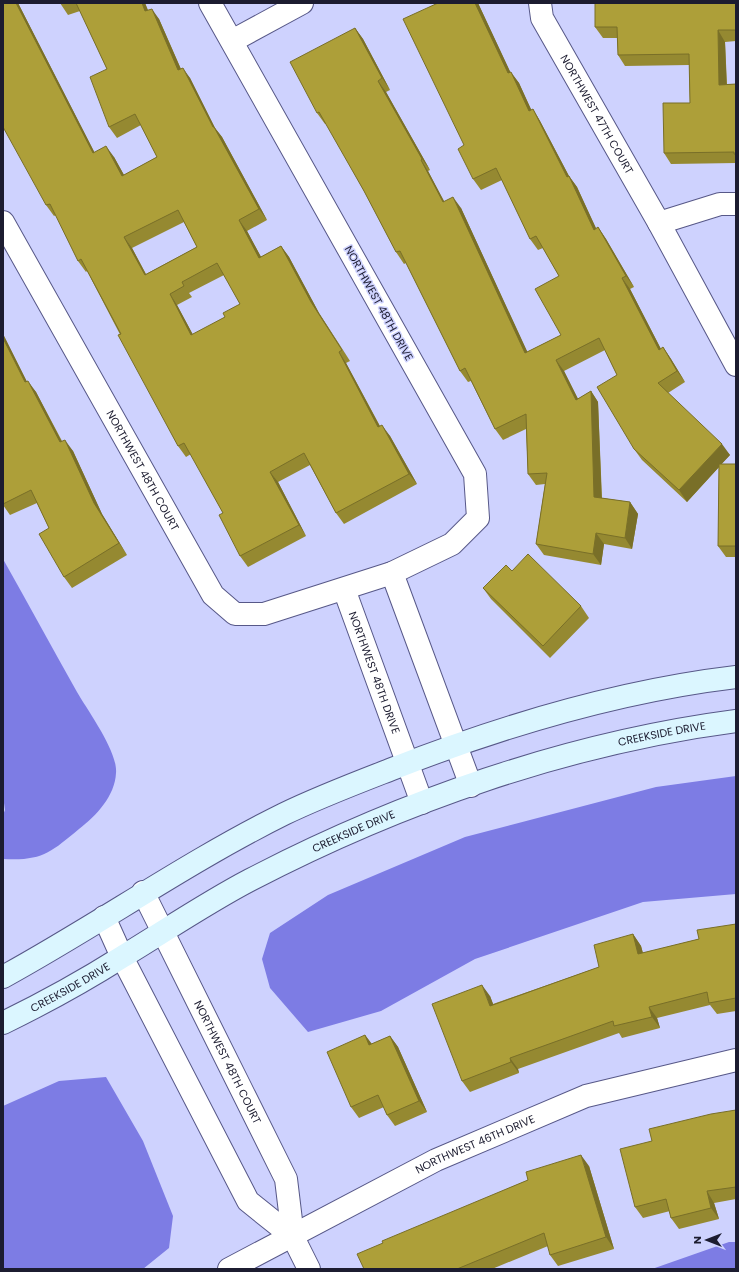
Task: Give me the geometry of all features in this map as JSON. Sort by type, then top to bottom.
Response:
[{"type":"street","name":"NORTHWEST 48TH DRIVE","points":[[210,3],[475,474],[478,518],[452,544],[392,573],[344,589],[422,804]]},
{"type":"street","points":[[232,41],[302,3]]},
{"type":"street","name":"NORTHWEST 47TH COURT","points":[[540,3],[542,18],[659,223],[736,365]]},
{"type":"street","points":[[659,223],[720,204],[736,204]]},
{"type":"street","name":"NORTHWEST 48TH COURT","points":[[3,222],[213,595],[236,614],[264,614],[344,589]]},
{"type":"street","points":[[392,573],[471,786]]},
{"type":"street","points":[[3,977],[39,957],[143,892],[223,846],[286,813],[408,763],[456,745],[541,718],[656,690],[736,677]]},
{"type":"street","name":"CREEKSIDE DRIVE","points":[[3,1023],[46,1002],[255,878],[330,841],[422,804],[536,765],[618,743],[693,726],[736,721]]},
{"type":"street","name":"NORTHWEST 48TH COURT","points":[[143,892],[286,1179],[293,1237],[309,1269]]},
{"type":"street","name":"NORTHWEST 48TH COURT","points":[[104,917],[122,957],[248,1201],[293,1237]]},
{"type":"street","name":"NORTHWEST 46TH DRIVE","points":[[229,1269],[293,1237],[436,1160],[586,1096],[736,1060]]},
{"type":"shaded area","points":[[3,559],[77,692],[95,720],[112,754],[116,773],[112,790],[104,805],[98,812],[52,850],[37,857],[27,859],[3,859],[3,815],[5,810],[3,796]]},
{"type":"shaded area","points":[[736,776],[736,894],[643,902],[475,959],[381,1011],[308,1032],[270,988],[262,959],[270,933],[328,895],[465,837],[656,787]]},
{"type":"shaded area","points":[[106,1077],[143,1141],[173,1216],[169,1248],[143,1269],[3,1269],[3,1106],[59,1081]]},
{"type":"shaded area","points":[[729,1242],[736,1242],[736,1269],[652,1269]]},
{"type":"building","points":[[3,3],[16,3],[93,153],[106,146],[122,176],[157,157],[135,114],[109,127],[90,77],[107,69],[76,3],[142,3],[145,11],[152,9],[178,70],[183,68],[213,127],[259,209],[239,220],[259,258],[281,246],[311,302],[342,350],[339,352],[378,427],[382,425],[409,474],[336,513],[304,453],[270,472],[299,525],[240,556],[219,515],[223,513],[184,443],[178,446],[118,335],[121,334],[81,259],[78,261],[50,204],[46,205],[3,127]],"holes":[[[178,210],[197,247],[145,275],[124,237]],[[217,263],[240,304],[223,313],[225,317],[191,335],[170,294],[184,286],[182,282]]]},
{"type":"building","points":[[438,3],[475,3],[508,73],[511,72],[529,111],[533,109],[567,177],[569,176],[594,230],[598,227],[626,276],[622,278],[659,350],[663,347],[677,371],[658,383],[722,444],[679,490],[634,449],[597,387],[617,375],[599,338],[556,360],[576,400],[591,391],[594,497],[630,502],[625,538],[596,533],[593,554],[536,544],[547,473],[528,474],[526,414],[495,429],[465,368],[460,371],[400,251],[396,252],[364,191],[319,112],[317,113],[290,62],[355,28],[382,78],[378,81],[422,159],[421,160],[443,202],[453,197],[525,353],[561,335],[535,289],[559,276],[536,236],[530,239],[496,168],[473,179],[458,149],[464,145],[403,19]]},
{"type":"building","points":[[595,3],[736,3],[736,30],[718,30],[719,85],[736,84],[736,154],[734,154],[734,152],[664,153],[663,103],[690,103],[689,54],[618,55],[617,27],[595,27]]},
{"type":"building","points":[[3,338],[25,382],[28,381],[60,442],[65,440],[94,503],[119,543],[64,577],[39,534],[49,528],[31,490],[3,504]]},
{"type":"building","points":[[719,464],[736,464],[736,546],[718,546]]},
{"type":"building","points":[[528,554],[581,606],[543,646],[483,588],[506,565],[512,571]]},
{"type":"building","points":[[736,924],[736,998],[709,1003],[707,992],[649,1007],[652,1017],[614,1026],[613,1021],[510,1058],[511,1062],[462,1081],[432,1004],[482,985],[490,1006],[599,967],[594,945],[633,934],[638,954],[699,939],[697,930]]},
{"type":"building","points":[[365,1035],[369,1045],[390,1036],[419,1101],[387,1115],[378,1095],[351,1107],[327,1052]]},
{"type":"building","points":[[736,1110],[736,1187],[707,1191],[711,1208],[671,1218],[666,1199],[635,1207],[620,1149],[652,1141],[649,1129],[711,1114]]},
{"type":"building","points":[[581,1155],[606,1237],[550,1255],[544,1233],[457,1269],[364,1269],[357,1254],[383,1243],[382,1241],[528,1180],[526,1172]]}]
